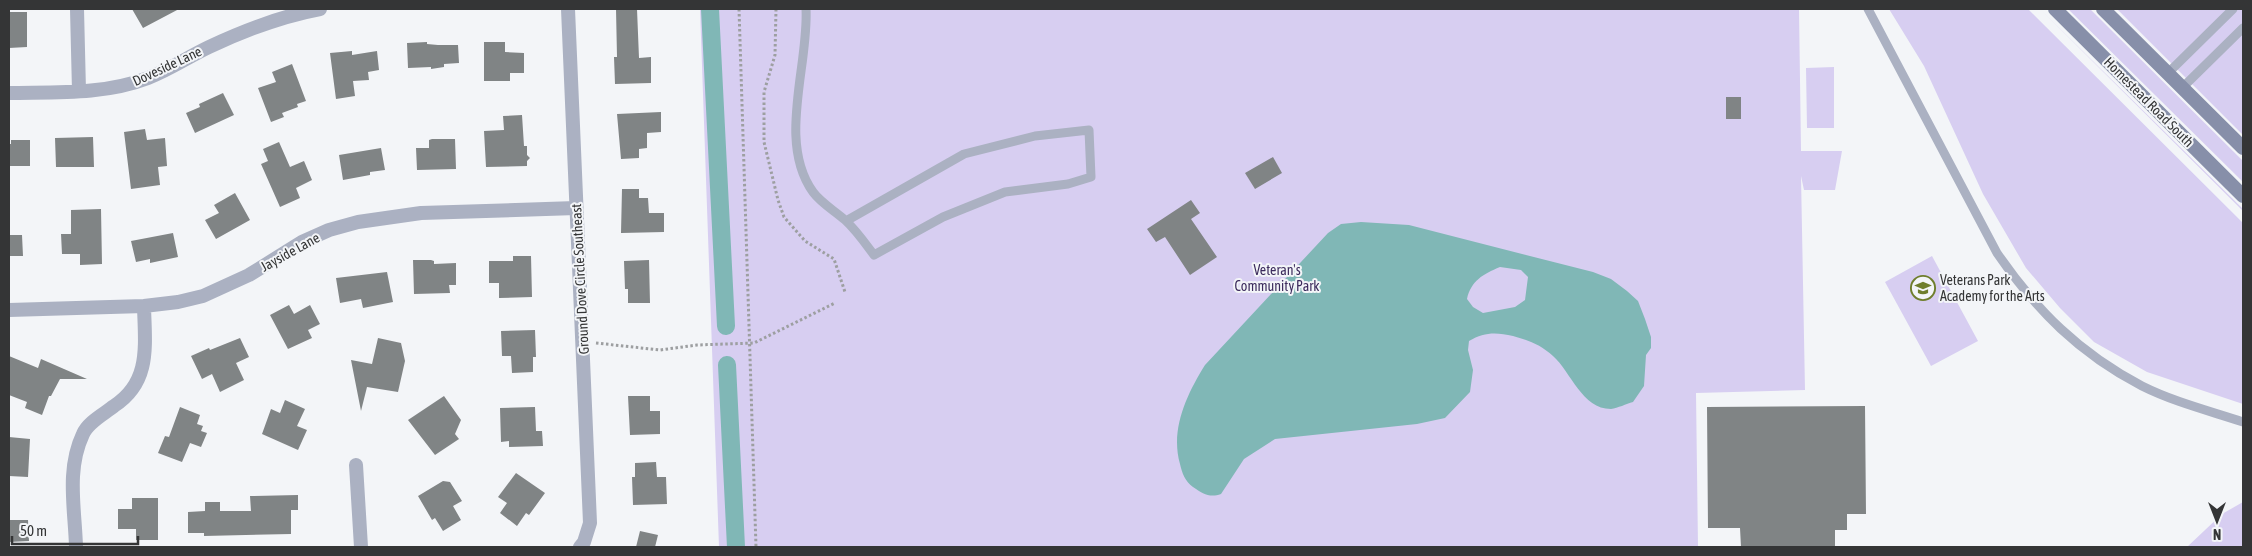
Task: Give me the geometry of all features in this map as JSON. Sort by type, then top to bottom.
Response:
[{"type":"main road","name":"Homestead Road South","points":[[2055,9],[2243,196]]},
{"type":"main road","points":[[2103,9],[2243,148]]},
{"type":"street","points":[[77,9],[79,91]]},
{"type":"street","name":"Doveside Lane","points":[[9,93],[79,91],[124,86],[148,78],[209,47],[261,25],[320,9]]},
{"type":"street","name":"Ground Dove Circle Southeast","points":[[568,9],[590,523],[584,542],[580,547]]},
{"type":"street","name":"Jayside Lane","points":[[9,310],[144,306],[178,302],[202,296],[249,275],[302,242],[329,230],[358,222],[422,213],[576,208]]},
{"type":"street","points":[[76,547],[72,472],[76,449],[84,431],[98,417],[121,402],[136,387],[144,363],[144,306]]},
{"type":"street","points":[[356,465],[361,547]]},
{"type":"lane","points":[[806,9],[807,26],[796,116],[798,154],[813,192],[846,221],[874,255],[943,217],[1005,192],[1068,184],[1091,177],[1089,130],[1035,136],[964,154],[846,221]]},
{"type":"lane","points":[[1868,9],[1997,253],[2017,282],[2049,319],[2085,351],[2143,386],[2201,409],[2243,422]]},
{"type":"lane","points":[[2168,73],[2233,9]]},
{"type":"lane","points":[[2182,88],[2243,28]]},
{"type":"path","points":[[739,9],[756,547]]},
{"type":"path","points":[[583,342],[660,350],[697,345],[754,343],[835,303]]},
{"type":"green space","name":"Veteran's Community Park","points":[[700,9],[1799,9],[1801,151],[1842,151],[1835,190],[1804,190],[1801,176],[1805,390],[1696,393],[1698,547],[719,547]]},
{"type":"green space","points":[[1889,9],[2028,9],[2243,223],[2243,404],[2147,372],[2094,342],[2060,308],[2026,268],[1983,194],[1924,66]]},
{"type":"green space","points":[[2040,9],[2243,209],[2243,211]]},
{"type":"green space","points":[[2068,9],[2090,9],[2243,161],[2243,182]]},
{"type":"green space","points":[[2117,9],[2243,9],[2243,135]]},
{"type":"green space","points":[[1834,67],[1834,128],[1807,128],[1806,68]]},
{"type":"green space","points":[[1932,256],[1978,341],[1931,366],[1885,282]]},
{"type":"green space","points":[[2243,502],[2243,547],[2187,547],[2222,514]]},
{"type":"water","points":[[1361,222],[1409,225],[1593,272],[1611,279],[1638,301],[1651,337],[1651,348],[1646,355],[1644,386],[1633,402],[1611,409],[1601,407],[1592,403],[1585,396],[1553,356],[1544,349],[1529,341],[1513,336],[1496,333],[1485,334],[1469,341],[1468,350],[1473,370],[1470,392],[1445,418],[1417,424],[1275,439],[1244,459],[1221,494],[1207,495],[1200,492],[1190,485],[1184,477],[1177,451],[1177,438],[1182,412],[1192,388],[1205,365],[1328,233],[1341,224]],"holes":[[[1500,267],[1521,270],[1528,277],[1525,300],[1515,307],[1483,313],[1473,307],[1467,299],[1471,287],[1488,272]]]},
{"type":"building","points":[[132,9],[179,9],[143,28]]},
{"type":"building","points":[[616,9],[637,9],[639,58],[651,57],[651,83],[615,84],[614,57],[617,57]]},
{"type":"building","points":[[9,12],[27,12],[27,47],[9,48]]},
{"type":"building","points":[[427,42],[427,44],[458,45],[459,63],[444,64],[444,67],[431,69],[431,67],[408,68],[407,43]]},
{"type":"building","points":[[484,42],[505,42],[505,52],[524,53],[524,73],[510,73],[510,81],[484,81]]},
{"type":"building","points":[[352,51],[352,55],[377,51],[379,70],[368,72],[369,80],[353,81],[355,96],[336,99],[330,53]]},
{"type":"building","points":[[292,64],[306,101],[297,104],[298,107],[282,113],[284,117],[271,122],[258,88],[276,82],[272,72]]},
{"type":"building","points":[[223,93],[234,115],[195,133],[186,113],[200,107],[199,104]]},
{"type":"building","points":[[1726,97],[1741,97],[1741,119],[1726,119]]},
{"type":"building","points":[[661,112],[661,132],[647,133],[647,148],[639,149],[639,158],[621,159],[617,114]]},
{"type":"building","points":[[522,115],[524,146],[527,146],[527,155],[530,158],[527,161],[527,166],[486,167],[484,131],[504,130],[503,116]]},
{"type":"building","points":[[145,129],[147,140],[165,138],[167,166],[158,167],[160,185],[131,189],[124,132]]},
{"type":"building","points":[[93,137],[94,167],[56,167],[55,138]]},
{"type":"building","points":[[455,139],[456,169],[417,170],[416,148],[429,148],[429,140]]},
{"type":"building","points":[[11,140],[30,140],[30,166],[9,166],[9,144],[11,144]]},
{"type":"building","points":[[279,142],[290,167],[304,161],[312,180],[296,188],[300,198],[280,207],[261,164],[268,161],[263,149]]},
{"type":"building","points":[[381,148],[385,170],[370,172],[370,175],[343,180],[339,155]]},
{"type":"building","points":[[1273,157],[1282,173],[1255,189],[1245,173]]},
{"type":"building","points":[[622,189],[639,189],[639,198],[648,198],[649,213],[664,213],[664,232],[621,233]]},
{"type":"building","points":[[235,193],[250,220],[216,239],[205,220],[219,213],[214,205]]},
{"type":"building","points":[[1191,200],[1200,213],[1191,219],[1217,257],[1190,275],[1165,237],[1156,242],[1147,229]]},
{"type":"building","points":[[101,209],[102,264],[80,265],[80,254],[62,254],[61,234],[71,234],[71,210]]},
{"type":"building","points":[[173,233],[178,257],[150,263],[150,259],[136,262],[131,241]]},
{"type":"building","points":[[9,235],[22,235],[23,256],[9,256]]},
{"type":"building","points":[[513,256],[531,256],[532,297],[499,298],[499,283],[489,283],[489,261],[513,261]]},
{"type":"building","points":[[413,260],[431,260],[434,261],[434,264],[456,263],[456,285],[449,285],[450,293],[414,294]]},
{"type":"building","points":[[649,260],[650,303],[628,303],[628,289],[625,289],[624,261]]},
{"type":"building","points":[[387,272],[393,302],[363,308],[361,299],[340,303],[336,278]]},
{"type":"building","points":[[289,305],[294,314],[310,305],[320,324],[308,330],[312,338],[288,349],[270,315]]},
{"type":"building","points":[[535,330],[536,357],[533,357],[533,372],[512,373],[511,356],[502,356],[501,331]]},
{"type":"building","points":[[240,338],[249,357],[236,363],[244,380],[220,392],[212,374],[202,379],[191,356]]},
{"type":"building","points":[[378,338],[401,343],[405,361],[398,392],[367,387],[361,411],[351,360],[372,364]]},
{"type":"building","points":[[9,356],[38,368],[41,359],[87,379],[60,379],[51,396],[49,396],[42,415],[25,408],[27,402],[9,395]]},
{"type":"building","points":[[444,396],[461,420],[455,434],[459,439],[435,455],[408,420]]},
{"type":"building","points":[[628,396],[650,396],[650,411],[660,411],[660,434],[630,435]]},
{"type":"building","points":[[285,400],[305,409],[297,426],[307,430],[298,450],[262,434],[271,409],[280,413]]},
{"type":"building","points":[[1865,406],[1866,514],[1847,514],[1847,530],[1835,530],[1835,547],[1741,547],[1740,528],[1708,528],[1707,407]]},
{"type":"building","points":[[180,407],[200,415],[197,424],[203,426],[201,431],[207,433],[201,447],[190,443],[182,462],[158,453],[165,436],[169,437]]},
{"type":"building","points":[[535,407],[536,431],[542,431],[543,446],[509,447],[509,441],[501,442],[500,408]]},
{"type":"building","points":[[9,437],[30,439],[28,477],[9,476]]},
{"type":"building","points":[[656,462],[657,477],[666,477],[667,504],[633,505],[632,477],[635,477],[635,463]]},
{"type":"building","points":[[516,473],[545,493],[529,515],[526,513],[517,526],[500,513],[507,503],[498,497]]},
{"type":"building","points":[[443,481],[450,482],[462,501],[453,506],[461,520],[443,531],[435,518],[432,520],[418,496]]},
{"type":"building","points":[[298,495],[298,510],[291,510],[291,534],[204,536],[204,533],[188,533],[188,512],[205,511],[205,502],[220,502],[220,511],[251,511],[250,496]]},
{"type":"building","points":[[132,498],[158,498],[158,540],[136,540],[136,529],[118,529],[118,509],[132,509]]},
{"type":"building","points":[[9,520],[28,520],[29,541],[9,542]]},
{"type":"building","points":[[640,531],[658,535],[655,547],[636,547]]},
{"type":"waterway","points":[[710,9],[726,326]]},
{"type":"waterway","points":[[727,365],[736,547]]},
{"type":"place","name":"Veterans Park Academy for the Arts","points":[[1923,288]]}]
